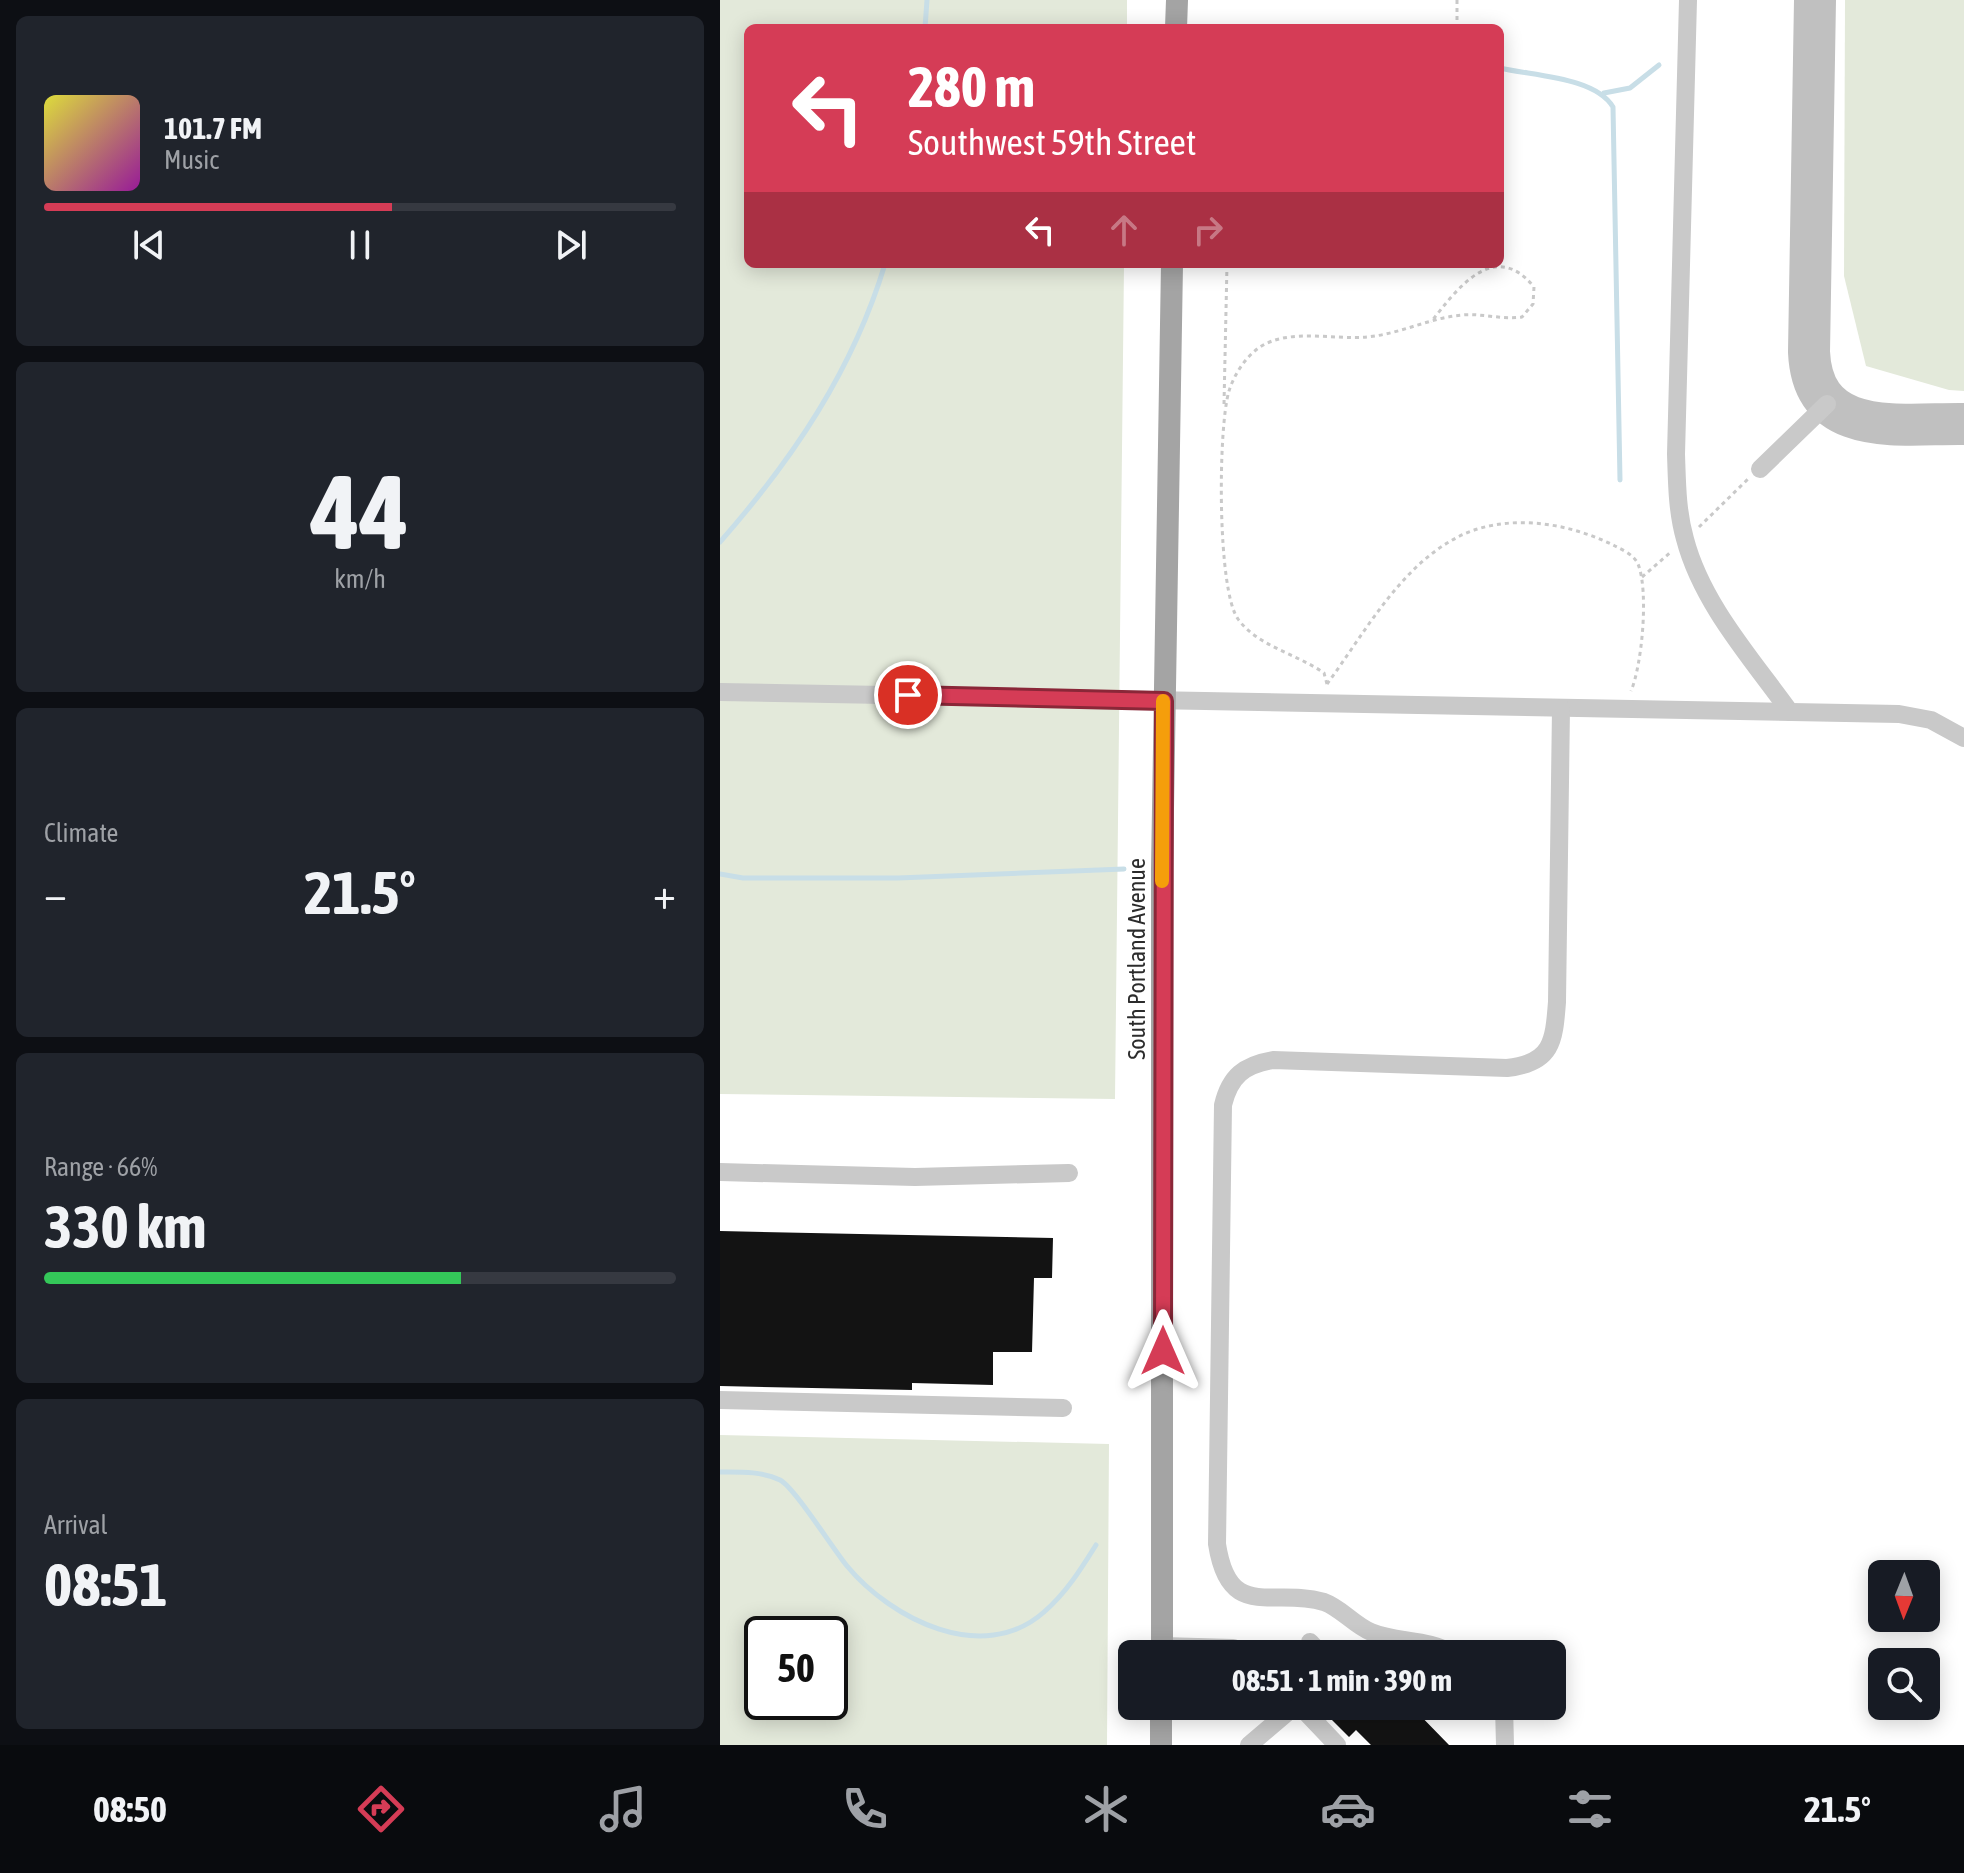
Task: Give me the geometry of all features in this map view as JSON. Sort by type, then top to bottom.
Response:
[{"type":"main road","points":[[1176,24],[1177,0]]},
{"type":"main road","name":"South Portland Avenue","points":[[1162,1640],[1164,701],[1172,268]]},
{"type":"main road","points":[[1161,1720],[1161,1745]]},
{"type":"street","points":[[1688,0],[1676,454],[1678,503],[1685,540],[1708,595],[1790,712]]},
{"type":"street","points":[[1760,469],[1827,404]]},
{"type":"street","points":[[720,692],[1899,714],[1931,720],[1964,738]]},
{"type":"street","points":[[1409,1640],[1369,1631],[1326,1603],[1252,1598],[1229,1582],[1220,1567],[1217,1544],[1223,1105],[1231,1079],[1255,1063],[1273,1060],[1507,1068],[1532,1062],[1549,1048],[1554,1037],[1557,1002],[1561,708]]},
{"type":"street","points":[[720,1172],[915,1177],[1069,1173]]},
{"type":"street","points":[[720,1400],[1063,1408]]},
{"type":"street","points":[[1249,1745],[1281,1720]]},
{"type":"street","points":[[1314,1720],[1337,1745]]},
{"type":"street","points":[[1504,1720],[1505,1745]]},
{"type":"street","points":[[1267,1731],[1281,1745]]},
{"type":"path","points":[[1457,0],[1457,24]]},
{"type":"path","points":[[1227,268],[1224,581],[1229,603],[1251,632],[1324,673],[1326,703]]},
{"type":"path","points":[[1224,423],[1228,394],[1236,374],[1259,347],[1296,338],[1382,335],[1466,315],[1501,320],[1522,317],[1533,304],[1534,287],[1522,273],[1503,268],[1478,271],[1461,284],[1431,322]]},
{"type":"path","points":[[1640,578],[1760,469]]},
{"type":"path","points":[[1327,684],[1414,569],[1459,537],[1490,528],[1561,525],[1629,553],[1638,563],[1639,672],[1629,697],[1616,709]]},
{"type":"green space","points":[[720,0],[1127,0],[1127,24],[744,24],[744,268],[1124,268],[1115,1099],[720,1094]]},
{"type":"green space","points":[[1845,0],[1964,0],[1964,391],[1949,390],[1866,366],[1844,276]]},
{"type":"green space","points":[[720,1435],[1109,1444],[1107,1745],[720,1745]]},
{"type":"building","points":[[720,1231],[1053,1238],[1052,1278],[1034,1278],[1032,1352],[993,1352],[993,1385],[912,1383],[912,1390],[720,1386]]},
{"type":"building","points":[[1332,1720],[1425,1720],[1449,1745],[1371,1745],[1356,1730],[1349,1737]]},
{"type":"waterway","points":[[925,24],[927,0]]},
{"type":"waterway","points":[[1604,93],[1630,88],[1659,65]]},
{"type":"waterway","points":[[1504,69],[1593,89],[1613,107],[1620,480]]},
{"type":"waterway","points":[[720,542],[772,478],[818,412],[856,340],[884,268]]},
{"type":"waterway","points":[[720,874],[743,878],[898,878],[1124,869]]},
{"type":"waterway","points":[[720,1472],[743,1472],[780,1480],[794,1494],[847,1566],[866,1585],[913,1618],[939,1629],[966,1635],[994,1635],[1020,1628],[1044,1612],[1066,1589],[1096,1545]]},
{"type":"taxiway","points":[[1815,0],[1809,352],[1814,380],[1826,400],[1843,413],[1864,421],[1913,425],[1964,424]]},
{"type":"slow traffic","points":[[1162,881],[1163,701]]},
{"type":"route","points":[[908,695],[1164,701],[1163,1351]]}]
